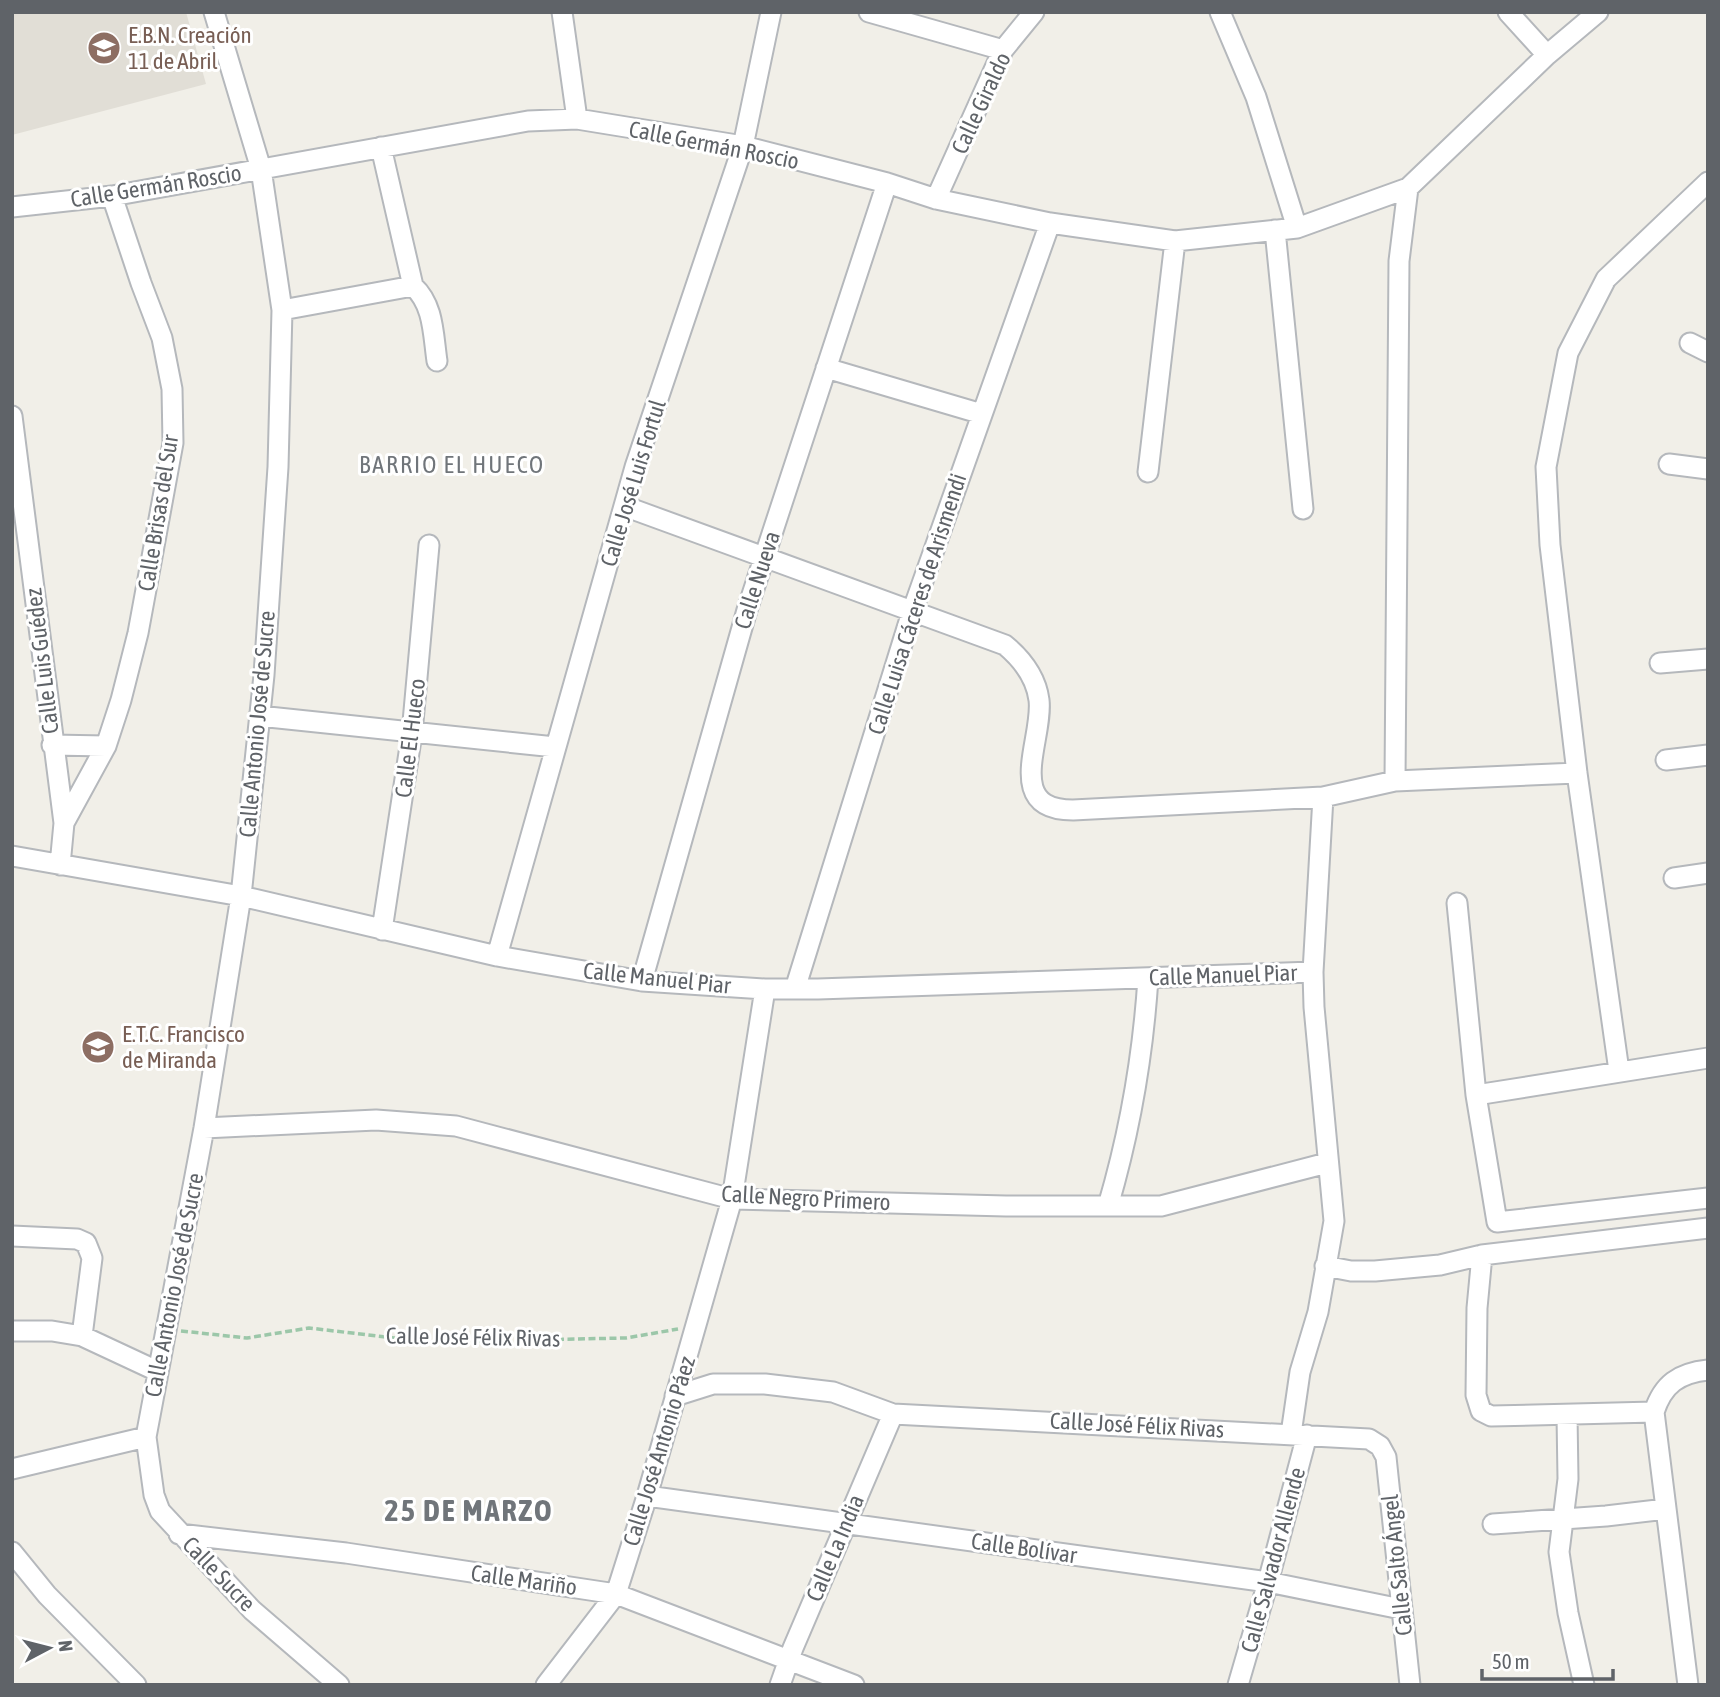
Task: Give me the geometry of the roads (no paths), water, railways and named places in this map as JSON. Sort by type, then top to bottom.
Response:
[{"type":"street","name":"Calle Antonio José de Sucre","points":[[146,1437],[204,1128],[241,896],[264,675],[278,467],[282,310],[261,170],[214,12]]},
{"type":"street","points":[[562,12],[578,119]]},
{"type":"street","name":"Calle José Luis Fortul","points":[[496,956],[624,506],[743,146],[771,12]]},
{"type":"street","points":[[869,12],[1003,50]]},
{"type":"street","name":"Calle Giraldo","points":[[936,199],[1003,50],[1034,12]]},
{"type":"street","points":[[1220,12],[1256,97],[1297,228]]},
{"type":"street","points":[[1508,12],[1547,55]]},
{"type":"street","points":[[1395,781],[1399,261],[1408,188],[1547,55],[1598,12]]},
{"type":"street","name":"Calle Germán Roscio","points":[[12,207],[112,196],[528,121],[578,119],[743,146],[887,183],[936,199],[1050,223],[1175,241],[1297,228],[1408,188]]},
{"type":"street","points":[[381,148],[413,286],[423,295],[429,307],[437,361]]},
{"type":"street","points":[[1619,1071],[1577,773],[1550,545],[1546,467],[1568,353],[1606,279],[1708,182]]},
{"type":"street","name":"Calle Nueva","points":[[642,981],[743,623],[887,183]]},
{"type":"street","name":"Calle Brisas del Sur","points":[[64,823],[106,746],[121,700],[138,633],[173,443],[172,389],[162,338],[112,196]]},
{"type":"street","name":"Calle Luisa Cáceres de Arismendi","points":[[795,989],[912,612],[1050,223]]},
{"type":"street","points":[[1275,230],[1303,509]]},
{"type":"street","points":[[1148,472],[1175,241]]},
{"type":"street","points":[[282,310],[413,286]]},
{"type":"street","points":[[1690,343],[1708,352]]},
{"type":"street","points":[[826,368],[982,414]]},
{"type":"street","name":"Calle Luis Guédez","points":[[12,416],[64,823],[60,865]]},
{"type":"street","points":[[1669,464],[1708,469]]},
{"type":"street","points":[[624,506],[1005,645],[1024,663],[1039,697],[1039,720],[1029,773],[1030,781],[1045,803],[1063,810],[1323,797],[1395,781],[1577,773]]},
{"type":"street","name":"Calle El Hueco","points":[[382,930],[412,733],[429,545]]},
{"type":"street","points":[[1660,663],[1708,659]]},
{"type":"street","points":[[259,716],[555,747]]},
{"type":"street","points":[[52,745],[106,746]]},
{"type":"street","points":[[1666,760],[1708,755]]},
{"type":"street","name":"Calle Salvador Allende","points":[[1238,1685],[1268,1582],[1299,1434],[1300,1372],[1318,1312],[1334,1221],[1313,972],[1323,797]]},
{"type":"street","name":"Calle Manuel Piar","points":[[12,856],[241,896],[496,956],[642,981],[795,989],[1313,972]]},
{"type":"street","points":[[1674,878],[1708,873]]},
{"type":"street","points":[[1457,903],[1476,1095],[1497,1222],[1708,1198]]},
{"type":"street","points":[[1108,1206],[1136,1093],[1148,978]]},
{"type":"street","points":[[732,1199],[765,989]]},
{"type":"street","points":[[1476,1095],[1708,1058]]},
{"type":"street","name":"Calle Negro Primero","points":[[204,1128],[376,1120],[456,1126],[732,1199],[1006,1206],[1161,1206],[1328,1163]]},
{"type":"street","name":"Calle José Antonio Páez","points":[[546,1685],[615,1594],[647,1496],[732,1199]]},
{"type":"street","points":[[1325,1266],[1351,1271],[1375,1271],[1440,1265],[1482,1255],[1708,1228]]},
{"type":"street","points":[[12,1236],[77,1239],[86,1243],[92,1258],[82,1336]]},
{"type":"street","points":[[1482,1255],[1476,1308],[1476,1395],[1481,1411],[1491,1416],[1654,1412]]},
{"type":"street","points":[[12,1331],[52,1331],[82,1336],[157,1371]]},
{"type":"street","points":[[1688,1685],[1654,1412],[1662,1394],[1676,1380],[1690,1372],[1708,1370]]},
{"type":"street","name":"Calle José Félix Rivas","points":[[675,1396],[713,1384],[765,1384],[833,1392],[893,1413],[1299,1434],[1369,1439],[1380,1446]]},
{"type":"street","name":"Calle La India","points":[[780,1685],[893,1413]]},
{"type":"street","points":[[1567,1415],[1569,1462],[1559,1552],[1573,1639],[1584,1685]]},
{"type":"street","points":[[12,1469],[146,1437]]},
{"type":"street","name":"Calle Sucre","points":[[146,1437],[154,1495],[160,1511],[253,1610],[339,1685]]},
{"type":"street","name":"Calle Salto Ángel","points":[[1380,1446],[1386,1457],[1410,1685]]},
{"type":"street","name":"Calle Bolívar","points":[[647,1496],[1268,1582],[1401,1609]]},
{"type":"street","points":[[1493,1524],[1666,1509]]},
{"type":"street","name":"Calle Mariño","points":[[179,1534],[346,1553],[615,1594],[854,1685]]},
{"type":"street","points":[[12,1552],[47,1595],[136,1685]]},
{"type":"place","name":"E.B.N. Creación 11 de Abril","points":[[104,48]]},
{"type":"place","name":"E.T.C. Francisco de Miranda","points":[[98,1047]]},
{"type":"district","name":"BARRIO EL HUECO","points":[[452,465]]},
{"type":"district","name":"25 DE MARZO","points":[[469,1511]]}]
